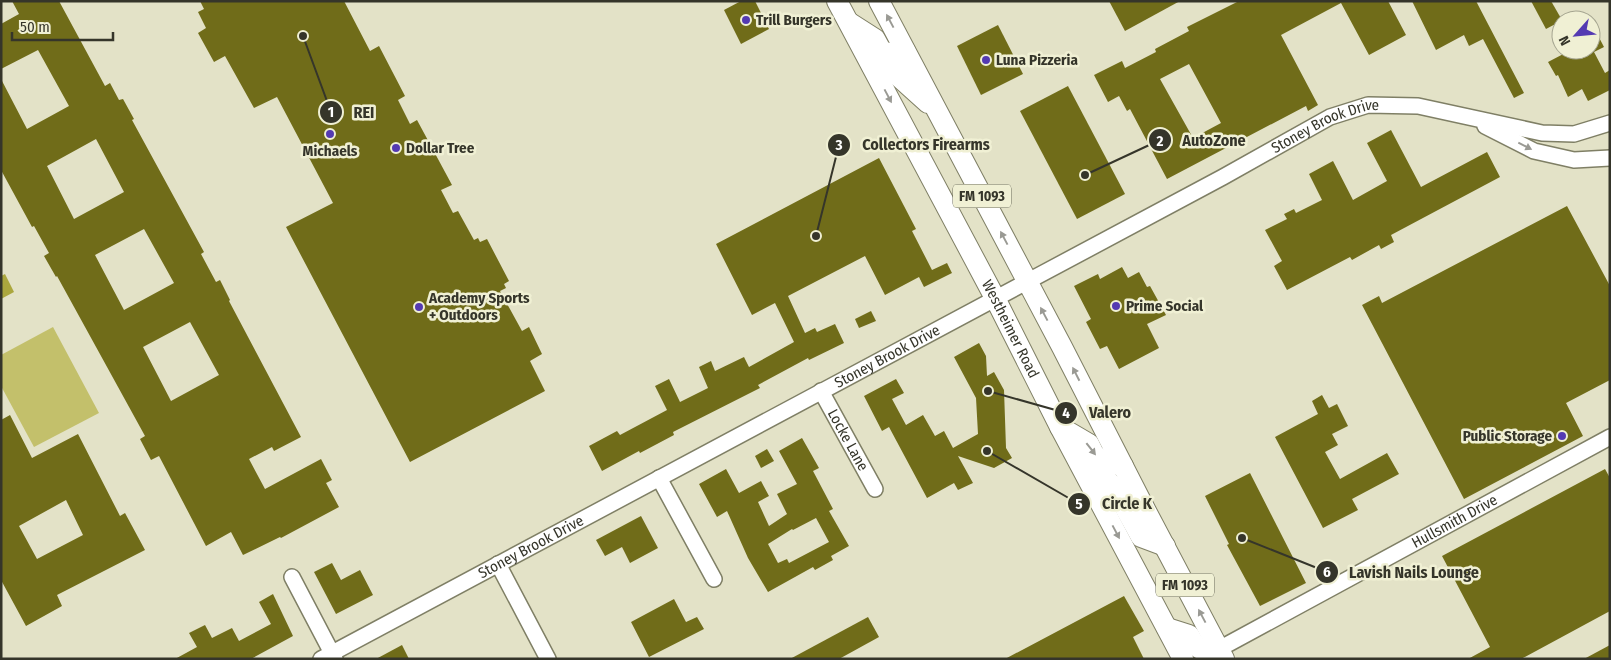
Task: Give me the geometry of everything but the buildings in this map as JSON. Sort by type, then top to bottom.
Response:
[{"type":"main road","name":"Westheimer Road","points":[[837,1],[995,298],[1060,427],[1183,659]]},
{"type":"main road","name":"FM 1093","points":[[879,1],[1222,654]]},
{"type":"main road","points":[[848,22],[875,39],[881,50],[894,54],[906,51]]},
{"type":"main road","points":[[872,66],[884,64],[894,69],[898,76],[937,111]]},
{"type":"main road","points":[[1060,427],[1089,444],[1094,454],[1103,462],[1123,466]]},
{"type":"main road","points":[[1084,470],[1108,481],[1113,486],[1141,537],[1165,546]]},
{"type":"main road","points":[[1168,628],[1189,635],[1196,647],[1205,651],[1222,654]]},
{"type":"street","name":"Stoney Brook Drive","points":[[329,657],[498,564],[1330,117],[1368,105],[1418,106],[1542,133],[1574,134],[1610,123]]},
{"type":"street","name":"Stoney Brook Drive","points":[[1466,116],[1534,151],[1574,160],[1610,158]]},
{"type":"street","name":"Locke Lane","points":[[821,391],[875,489]]},
{"type":"street","name":"Hullsmith Drive","points":[[1222,654],[1610,438]]},
{"type":"street","points":[[659,478],[714,579]]},
{"type":"street","points":[[498,564],[548,659]]},
{"type":"street","points":[[292,577],[329,657]]},
{"type":"shaded area","points":[[5,274],[14,292],[1,299],[1,276]]},
{"type":"shaded area","points":[[53,327],[99,413],[34,447],[1,386],[1,355]]},
{"type":"place","name":"Trill Burgers","points":[[746,20]]},
{"type":"place","name":"REI","points":[[303,36]]},
{"type":"place","name":"Luna Pizzeria","points":[[986,60]]},
{"type":"place","name":"Michaels","points":[[330,134]]},
{"type":"place","name":"Dollar Tree","points":[[396,148]]},
{"type":"place","name":"AutoZone","points":[[1085,175]]},
{"type":"place","name":"Collectors Firearms","points":[[816,236]]},
{"type":"place","name":"Prime Social","points":[[1116,306]]},
{"type":"place","name":"Academy Sports + Outdoors","points":[[419,307]]},
{"type":"place","name":"Valero","points":[[988,391]]},
{"type":"place","name":"Public Storage","points":[[1562,436]]},
{"type":"place","name":"Circle K","points":[[987,451]]},
{"type":"place","name":"Lavish Nails Lounge","points":[[1242,538]]}]
